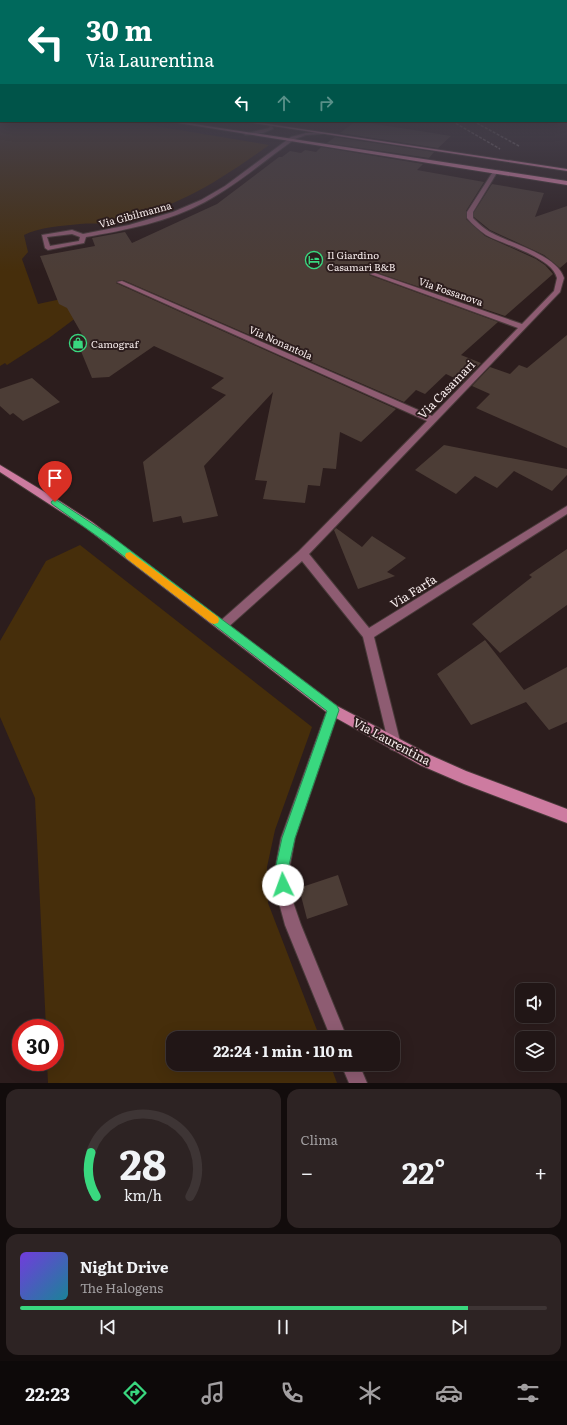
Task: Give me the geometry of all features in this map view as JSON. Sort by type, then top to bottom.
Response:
[{"type":"main road","points":[[486,170],[567,183]]},
{"type":"street","name":"Via Gibilmanna","points":[[83,236],[149,221],[196,205],[220,191],[249,170]]},
{"type":"street","name":"Via Casamari","points":[[222,626],[303,554],[557,292],[563,275],[550,264],[480,229],[470,218],[470,212],[496,171]]},
{"type":"street","points":[[72,232],[83,236],[82,242],[48,248],[44,236],[72,232]]},
{"type":"street","name":"Via Fossanova","points":[[373,274],[523,327]]},
{"type":"street","name":"Via Nonantola","points":[[120,282],[433,420]]},
{"type":"street","name":"Via Laurentina","points":[[0,468],[89,525],[333,710],[395,745],[464,777],[567,816]]},
{"type":"street","name":"Via Farfa","points":[[368,634],[567,509]]},
{"type":"street","points":[[303,554],[368,634],[395,745]]},
{"type":"street","points":[[333,710],[288,838],[282,870],[285,899],[293,925],[336,1031]]},
{"type":"street","points":[[353,1071],[358,1083]]},
{"type":"shaded area","points":[[0,170],[233,170],[193,194],[152,211],[130,218],[107,223],[51,227],[24,235],[28,252],[22,259],[38,304],[117,287],[49,338],[7,365],[5,363],[0,366]]},
{"type":"shaded area","points":[[80,545],[312,727],[275,830],[267,867],[268,903],[317,1031],[166,1031],[166,1071],[333,1071],[337,1083],[48,1083],[47,1071],[64,1071],[64,1019],[46,1019],[35,798],[0,717],[0,641],[46,561]]},
{"type":"building","points":[[262,170],[417,170],[484,182],[466,211],[466,219],[485,236],[536,259],[545,265],[553,274],[505,316],[375,272],[369,273],[369,275],[498,322],[461,355],[481,363],[463,382],[446,374],[425,394],[416,390],[404,402],[123,280],[117,281],[116,283],[396,409],[361,442],[340,432],[336,469],[323,468],[320,486],[308,485],[305,503],[263,499],[267,481],[255,480],[273,392],[204,466],[218,516],[183,523],[181,516],[153,522],[143,462],[226,395],[211,388],[224,378],[154,346],[109,377],[92,378],[76,339],[83,336],[67,308],[59,304],[40,256],[95,246],[92,238],[125,232],[132,243],[217,204]]},
{"type":"building","points":[[492,184],[544,193],[535,217],[567,206],[567,262],[560,268],[544,255],[490,230],[474,217],[474,212]]},
{"type":"building","points":[[567,335],[567,448],[476,408],[490,394],[472,386],[490,367],[510,374],[519,365],[527,368]]},
{"type":"building","points":[[32,378],[60,402],[23,421],[13,413],[10,415],[0,406],[0,389]]},
{"type":"building","points":[[444,445],[567,469],[567,475],[552,491],[514,471],[497,488],[475,476],[456,494],[415,470]]},
{"type":"building","points":[[336,528],[362,547],[372,536],[406,558],[387,572],[395,576],[358,589],[334,530]]},
{"type":"building","points":[[567,549],[567,605],[500,653],[472,624],[532,577],[529,575]]},
{"type":"building","points":[[485,640],[524,690],[567,667],[567,722],[549,730],[526,702],[471,725],[437,674]]},
{"type":"building","points":[[338,875],[348,905],[307,919],[299,888]]},
{"type":"slow traffic","points":[[130,556],[214,620]]},
{"type":"place","name":"Il Giardino Casamari B&B","points":[[314,260]]},
{"type":"place","name":"Camograf","points":[[78,343]]},
{"type":"route","points":[[55,502],[89,525],[333,710],[288,838],[282,870],[283,885]]}]
